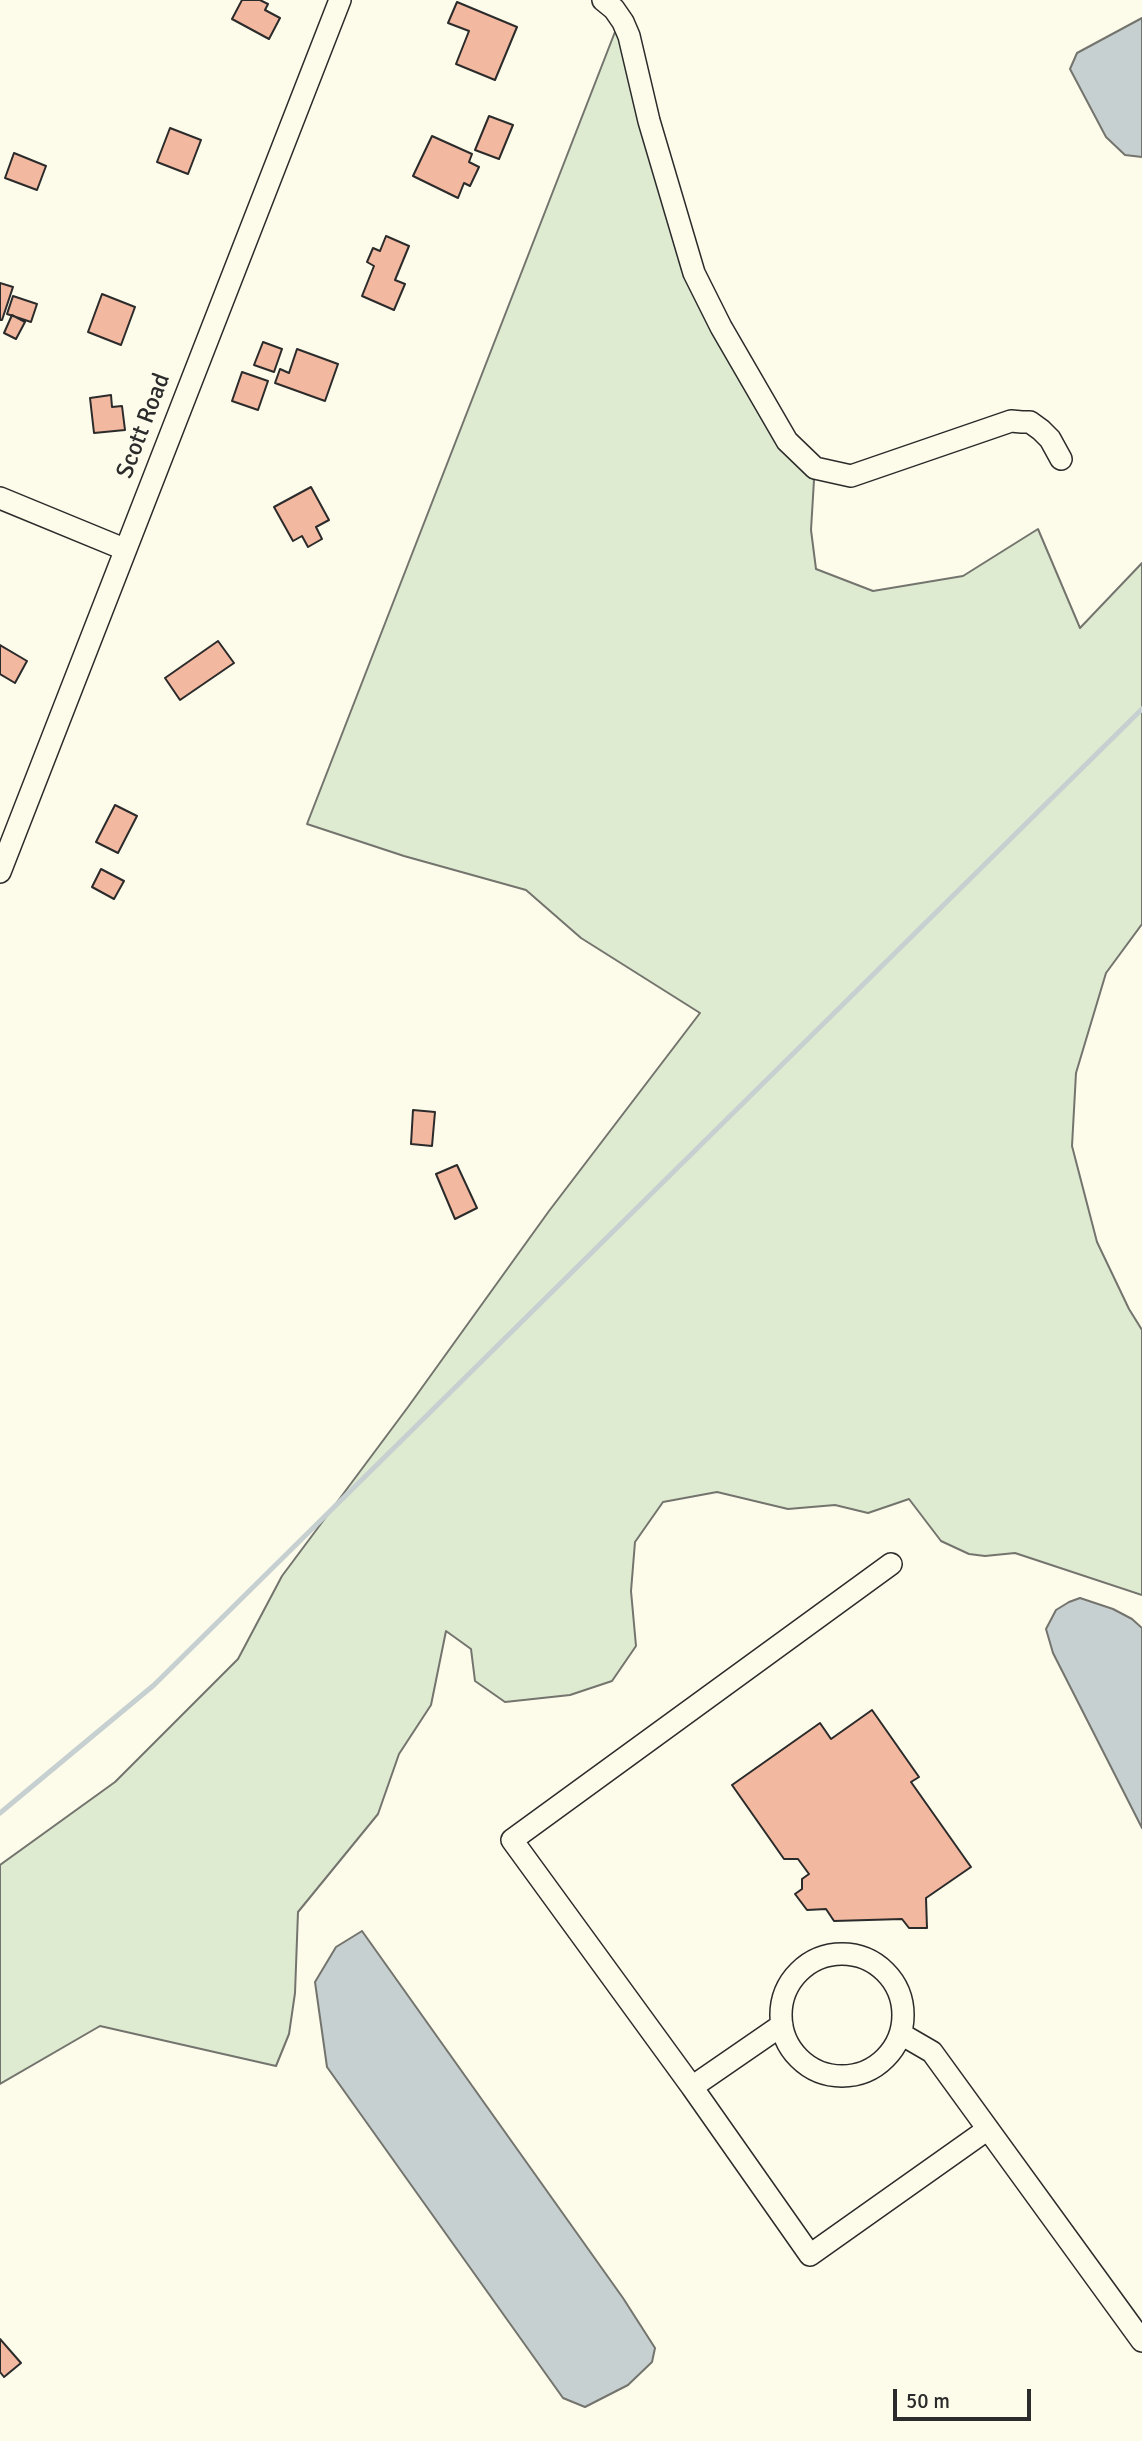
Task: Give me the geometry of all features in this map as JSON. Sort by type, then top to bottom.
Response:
[{"type":"street","name":"Scott Road","points":[[0,872],[340,0]]},
{"type":"street","points":[[603,0],[614,9],[629,36],[652,132],[694,273],[721,327],[787,441],[815,468],[851,476],[1011,421],[1030,422],[1050,439],[1061,459]]},
{"type":"street","points":[[0,498],[124,549]]},
{"type":"street","points":[[891,1564],[512,1840],[692,2087],[810,2255],[988,2129]]},
{"type":"street","points":[[836,1954],[857,1955],[875,1963],[890,1977],[900,1994],[906,2016],[892,2053],[877,2067],[858,2075],[838,2077],[818,2072],[800,2061],[788,2044],[782,2025],[782,2005],[788,1986],[800,1970],[817,1959],[836,1954]]},
{"type":"street","points":[[692,2087],[782,2025]]},
{"type":"street","points":[[901,2034],[932,2052],[1142,2341]]},
{"type":"green space","points":[[620,19],[657,163],[770,429],[814,480],[811,530],[816,569],[873,591],[963,576],[1038,529],[1080,628],[1142,563],[1142,924],[1106,973],[1076,1073],[1072,1146],[1097,1242],[1142,1330],[1142,1595],[1015,1553],[985,1556],[969,1554],[941,1541],[909,1499],[868,1513],[835,1505],[788,1509],[717,1492],[663,1502],[635,1542],[631,1591],[636,1646],[612,1681],[570,1695],[505,1702],[475,1681],[471,1649],[446,1631],[431,1705],[399,1754],[378,1814],[298,1912],[295,1993],[289,2034],[276,2066],[100,2026],[0,2084],[0,1865],[115,1782],[238,1659],[282,1576],[549,1211],[700,1013],[581,938],[526,890],[404,856],[307,824]]},
{"type":"shaded area","points":[[1142,18],[1142,157],[1125,155],[1106,137],[1070,69],[1077,53]]},
{"type":"shaded area","points":[[1080,1598],[1113,1609],[1142,1628],[1142,1828],[1053,1653],[1046,1629],[1056,1610]]},
{"type":"shaded area","points":[[362,1931],[623,2298],[655,2348],[652,2362],[628,2385],[585,2407],[563,2398],[327,2067],[315,1982],[336,1947]]},
{"type":"building","points":[[242,0],[260,0],[268,4],[265,10],[280,18],[269,39],[232,19]]},
{"type":"building","points":[[457,2],[517,27],[495,80],[456,64],[469,31],[448,23]]},
{"type":"building","points":[[489,116],[513,125],[499,159],[475,150]]},
{"type":"building","points":[[170,128],[201,140],[188,174],[157,162]]},
{"type":"building","points":[[432,136],[472,154],[469,162],[479,167],[470,186],[464,183],[458,198],[413,176]]},
{"type":"building","points":[[14,153],[46,166],[37,190],[5,178]]},
{"type":"building","points":[[386,236],[409,246],[395,280],[405,284],[394,310],[362,296],[374,266],[367,262],[373,248],[380,251]]},
{"type":"building","points":[[0,283],[13,287],[2,320],[0,320]]},
{"type":"building","points":[[102,294],[135,307],[121,345],[88,332]]},
{"type":"building","points":[[13,296],[37,304],[31,322],[7,314]]},
{"type":"building","points":[[12,315],[25,322],[16,339],[4,333]]},
{"type":"building","points":[[263,342],[282,349],[274,372],[254,365]]},
{"type":"building","points":[[297,349],[338,364],[325,401],[275,383],[280,369],[289,373]]},
{"type":"building","points":[[242,372],[268,381],[258,410],[232,401]]},
{"type":"building","points":[[111,395],[112,407],[122,406],[125,430],[94,433],[90,398]]},
{"type":"building","points":[[311,487],[329,520],[316,527],[322,539],[308,547],[302,536],[293,541],[274,507]]},
{"type":"building","points":[[218,641],[234,663],[180,700],[165,678]]},
{"type":"building","points":[[0,645],[27,661],[15,683],[0,674]]},
{"type":"building","points":[[115,805],[137,816],[118,853],[96,842]]},
{"type":"building","points":[[101,869],[124,881],[114,899],[92,887]]},
{"type":"building","points":[[413,1110],[435,1112],[432,1146],[411,1144]]},
{"type":"building","points":[[457,1165],[477,1208],[455,1219],[436,1174]]},
{"type":"building","points":[[872,1710],[919,1777],[911,1782],[971,1867],[926,1898],[927,1928],[909,1928],[902,1919],[834,1921],[826,1909],[807,1910],[795,1894],[802,1889],[802,1879],[809,1874],[798,1859],[784,1859],[732,1785],[820,1723],[831,1739]]},
{"type":"building","points":[[0,2339],[21,2363],[4,2377],[0,2372]]},
{"type":"waterway","points":[[0,1813],[154,1685],[1142,709]]}]
